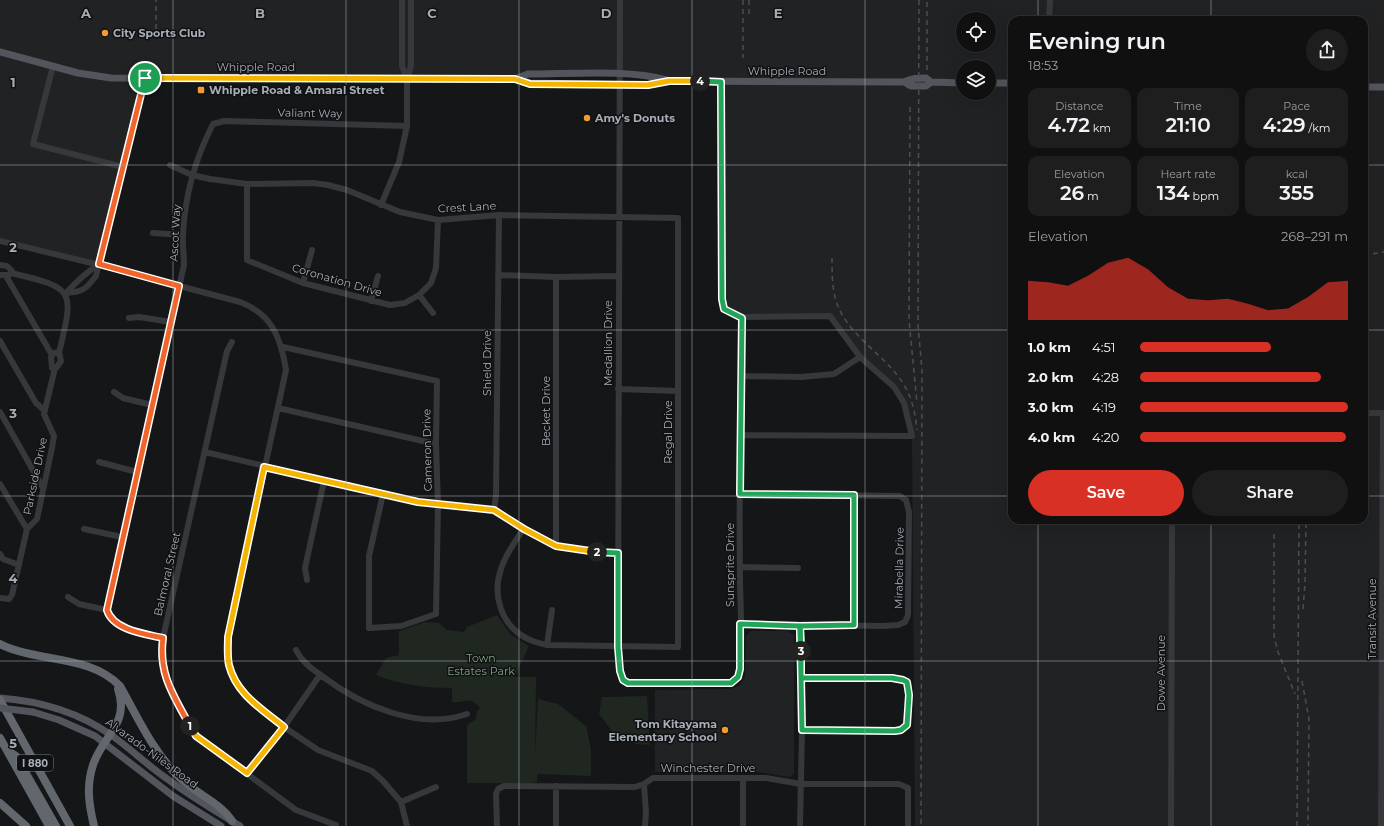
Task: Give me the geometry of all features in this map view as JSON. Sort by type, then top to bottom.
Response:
[{"type":"highway","points":[[0,644],[19,651],[88,667],[114,681],[120,686],[151,742],[167,764],[188,786],[226,812],[232,821]]},
{"type":"highway","points":[[94,826],[89,799],[90,778],[96,758],[119,722],[121,710],[119,692],[114,681]]},
{"type":"highway","name":"I 880","points":[[0,699],[70,826]]},
{"type":"highway","name":"I 880","points":[[0,738],[49,826]]},
{"type":"highway","name":"I 880","points":[[6,750],[16,756],[56,826]]},
{"type":"highway","points":[[0,803],[26,826]]},
{"type":"main road","name":"Whipple Road","points":[[0,52],[94,76],[145,78],[515,79],[530,84],[648,85],[669,81],[904,82],[911,86],[926,86],[931,82],[956,83]]},
{"type":"main road","name":"Whipple Road","points":[[515,79],[528,74],[620,74],[648,75],[669,81]]},
{"type":"main road","points":[[996,83],[1008,83]]},
{"type":"main road","points":[[1368,87],[1384,88]]},
{"type":"main road","name":"Alvarado-Niles Road","points":[[0,699],[27,701],[70,713],[111,735],[178,788],[240,826]]},
{"type":"main road","name":"Alvarado-Niles Road","points":[[0,708],[33,712],[71,724],[105,743],[173,796],[221,826]]},
{"type":"street","points":[[402,0],[402,66],[407,79]]},
{"type":"street","points":[[381,204],[399,162],[407,126],[407,79],[411,66],[411,0]]},
{"type":"street","name":"Medallion Drive","points":[[620,0],[618,217],[618,647],[620,671],[623,680],[628,683]]},
{"type":"street","points":[[1049,16],[1050,0]]},
{"type":"street","points":[[53,66],[33,144],[123,167]]},
{"type":"street","points":[[66,293],[79,292],[88,287],[96,276],[145,78]]},
{"type":"street","points":[[721,82],[722,299],[724,309],[742,318],[830,316],[860,357],[894,387],[904,403],[912,436],[740,435]]},
{"type":"street","name":"Valiant Way","points":[[213,124],[224,121],[407,126]]},
{"type":"street","name":"Ascot Way","points":[[107,610],[122,537],[184,264],[182,235],[188,188],[196,160],[213,124]]},
{"type":"street","name":"Crest Lane","points":[[170,165],[192,176],[247,184],[313,183],[328,185],[347,190],[400,212],[438,220],[498,215],[678,218]]},
{"type":"street","name":"Coronation Drive","points":[[247,184],[247,260],[303,283],[390,305],[405,303],[419,295],[431,283],[436,268],[438,220]]},
{"type":"street","name":"Shield Drive","points":[[494,510],[496,495],[498,215]]},
{"type":"street","name":"Regal Drive","points":[[618,647],[678,647],[678,218]]},
{"type":"street","points":[[153,233],[182,235]]},
{"type":"street","points":[[0,241],[99,264],[252,306],[265,318],[275,331],[283,347],[286,370],[228,637],[228,664],[235,681],[244,694],[284,727],[318,750],[372,771],[383,781],[401,802],[407,826]]},
{"type":"street","points":[[303,283],[312,250]]},
{"type":"street","points":[[66,293],[75,283],[82,279],[87,272],[99,264]]},
{"type":"street","points":[[0,265],[10,268],[6,274]]},
{"type":"street","points":[[1,345],[36,403],[44,410],[54,368],[61,360],[60,353],[69,312],[66,293],[59,287],[48,282],[6,274]]},
{"type":"street","points":[[6,274],[52,355],[51,366],[54,368]]},
{"type":"street","points":[[498,275],[556,277],[618,276]]},
{"type":"street","points":[[371,301],[378,276]]},
{"type":"street","name":"Becket Drive","points":[[556,277],[556,546]]},
{"type":"street","points":[[419,295],[434,314]]},
{"type":"street","points":[[129,318],[139,317],[170,322]]},
{"type":"street","name":"Sunsprite Drive","points":[[628,683],[731,683],[738,677],[740,669],[740,435],[742,318]]},
{"type":"street","name":"Balmoral Street","points":[[232,342],[227,352],[163,638],[161,655],[164,672],[170,689],[196,736],[296,810],[336,824]]},
{"type":"street","name":"Cameron Drive","points":[[283,347],[437,381],[436,444],[438,505],[436,614],[401,626],[369,628],[369,556],[383,494]]},
{"type":"street","points":[[52,355],[56,352],[60,353]]},
{"type":"street","points":[[741,376],[801,377],[834,374],[860,357]]},
{"type":"street","points":[[618,390],[678,390]]},
{"type":"street","points":[[114,392],[123,398],[152,405]]},
{"type":"street","points":[[278,408],[436,444]]},
{"type":"street","name":"Parkside Drive","points":[[0,598],[9,599],[12,595],[27,529],[37,519],[54,436],[46,419],[44,410]]},
{"type":"street","points":[[0,412],[43,488]]},
{"type":"street","points":[[1368,413],[1384,413]]},
{"type":"street","name":"Transit Avenue","points":[[1381,826],[1384,413]]},
{"type":"street","points":[[205,452],[383,494],[438,505],[494,510],[524,529],[556,546],[585,551],[618,553]]},
{"type":"street","points":[[99,462],[137,472]]},
{"type":"street","points":[[307,580],[305,568],[324,481]]},
{"type":"street","points":[[0,484],[27,529]]},
{"type":"street","points":[[740,494],[854,495],[854,625]]},
{"type":"street","name":"Mirabella Drive","points":[[740,624],[800,626],[898,625],[906,619],[908,615],[909,512],[906,500],[900,496],[854,495]]},
{"type":"street","name":"Dowe Avenue","points":[[1171,826],[1172,524]]},
{"type":"street","points":[[84,529],[122,537]]},
{"type":"street","points":[[524,529],[501,569],[497,594],[500,609],[511,627],[527,638],[547,645],[618,647]]},
{"type":"street","points":[[0,554],[3,559],[20,565]]},
{"type":"street","points":[[740,567],[798,568]]},
{"type":"street","points":[[68,598],[79,604],[107,610],[109,616],[123,627],[163,638]]},
{"type":"street","points":[[547,645],[552,610]]},
{"type":"street","points":[[800,626],[802,730],[800,826]]},
{"type":"street","points":[[296,650],[301,660],[341,691],[355,698],[405,716],[452,719],[467,714]]},
{"type":"street","points":[[247,773],[284,727],[320,675]]},
{"type":"street","points":[[801,678],[892,678],[907,682],[909,695],[907,725],[901,730],[802,730]]},
{"type":"street","name":"Winchester Drive","points":[[497,826],[496,794],[498,790],[504,786],[635,786],[644,784],[653,778],[766,778],[801,784],[893,784],[908,788],[908,826]]},
{"type":"street","points":[[743,778],[743,826]]},
{"type":"street","points":[[644,784],[645,826]]},
{"type":"street","points":[[556,786],[556,826]]},
{"type":"street","points":[[401,802],[436,787]]},
{"type":"shaded area","points":[[0,0],[1384,0],[1384,826],[915,826],[912,436],[904,403],[894,387],[860,357],[830,316],[743,317],[724,309],[721,82],[669,81],[648,75],[556,74],[515,79],[146,78],[99,264],[0,241]]},
{"type":"shaded area","name":"Tom Kitayama Elementary School","points":[[751,631],[787,631],[794,635],[794,774],[789,777],[759,772],[655,772],[655,690],[729,689],[739,686],[745,677],[746,636]]},
{"type":"green space","name":"Town Estates Park","points":[[497,615],[511,635],[529,646],[515,677],[536,677],[535,758],[538,699],[558,704],[586,726],[591,749],[591,776],[537,774],[537,782],[530,783],[467,783],[467,725],[476,719],[477,711],[480,708],[470,700],[452,702],[452,688],[413,685],[376,675],[386,658],[399,655],[399,631],[425,622],[439,623],[447,630],[464,632],[467,627]]},
{"type":"green space","points":[[647,696],[650,745],[636,744],[614,734],[599,714],[602,697]]},
{"type":"railway","points":[[156,0],[156,38]]},
{"type":"railway","points":[[743,0],[743,58]]},
{"type":"railway","points":[[749,0],[749,14]]},
{"type":"railway","points":[[919,0],[918,325],[922,370],[921,826]]},
{"type":"railway","points":[[927,0],[927,70]]},
{"type":"railway","points":[[910,107],[909,320],[917,403]]},
{"type":"railway","points":[[1368,254],[1384,252]]},
{"type":"railway","points":[[832,258],[834,290],[836,301],[842,315],[861,339],[894,371],[903,383],[910,397],[915,414],[917,430]]},
{"type":"railway","points":[[1297,826],[1299,524]]},
{"type":"railway","points":[[1303,609],[1306,524]]},
{"type":"railway","points":[[1274,534],[1274,636],[1278,652],[1295,694]]},
{"type":"railway","points":[[1302,681],[1309,719],[1308,826]]},
{"type":"place","name":"City Sports Club","points":[[105,33]]},
{"type":"place","name":"Whipple Road & Amaral Street","points":[[201,90]]},
{"type":"place","name":"Amy's Donuts","points":[[587,118]]},
{"type":"place","name":"Tom Kitayama Elementary School","points":[[725,730]]},
{"type":"route","points":[[145,78],[99,264],[179,286],[107,610],[109,616],[123,627],[163,638],[161,655],[164,672],[170,689],[196,736],[247,773],[284,727],[244,694],[235,681],[228,664],[228,637],[264,467],[418,502],[494,510],[524,529],[556,546],[585,551],[618,553],[618,647],[620,671],[623,680],[628,683],[731,683],[738,677],[740,669],[740,624],[800,626],[801,693],[802,730],[895,731],[901,730],[907,725],[909,695],[907,682],[903,680],[892,678],[801,678],[800,626],[854,625],[854,495],[740,494],[739,444],[742,318],[724,309],[722,299],[721,82],[669,81],[648,85],[530,84],[515,79],[145,78]]}]
